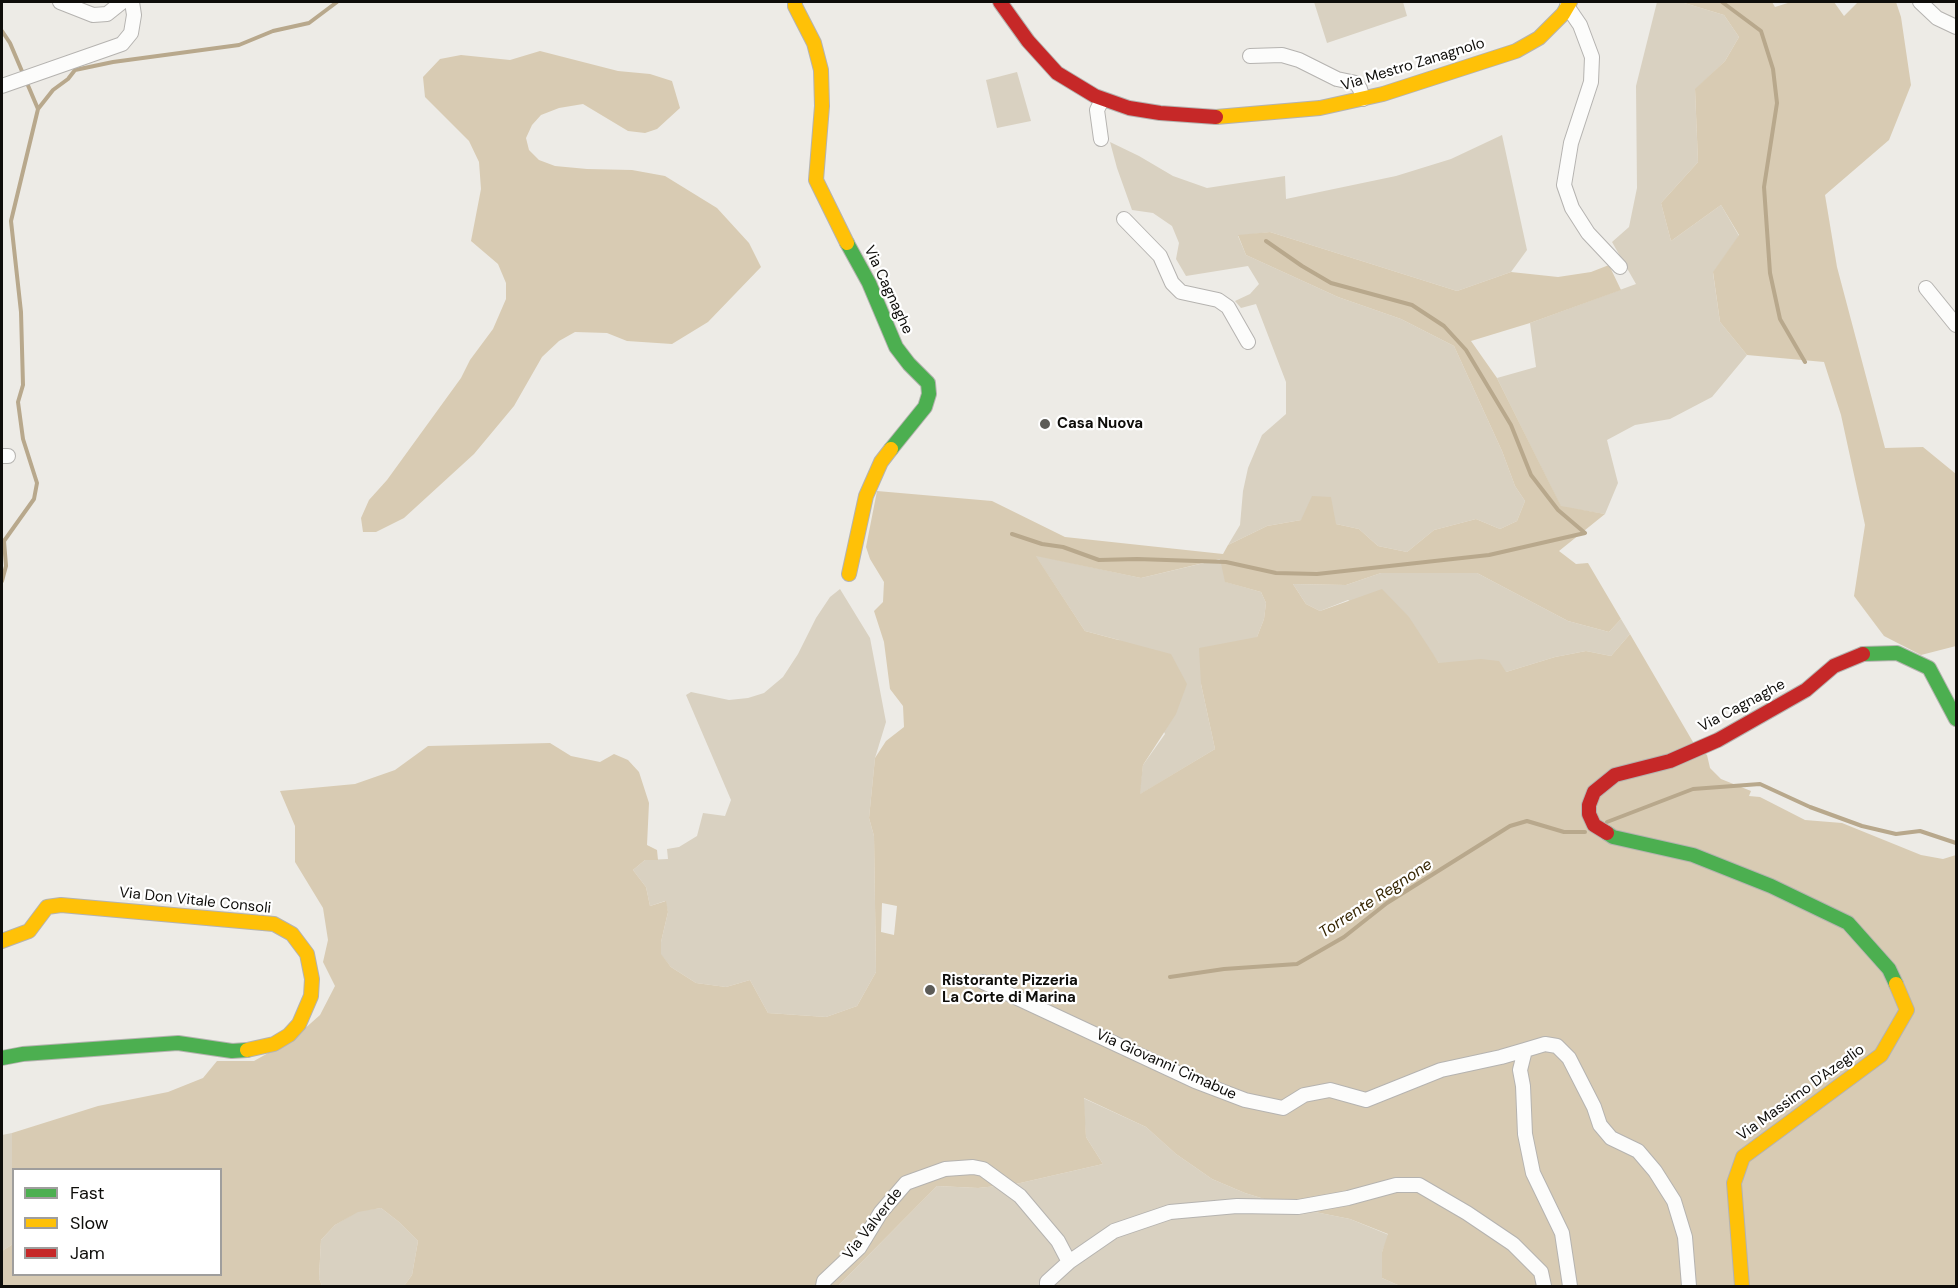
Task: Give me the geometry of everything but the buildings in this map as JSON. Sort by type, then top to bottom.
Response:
[{"type":"street","points":[[60,2],[93,15],[107,14],[123,2]]},
{"type":"street","points":[[6,85],[60,64],[122,44],[131,33],[134,15],[132,2]]},
{"type":"street","name":"Via Cagnaghe","points":[[795,2],[814,43],[821,70],[822,106],[816,180],[836,224],[869,283],[896,347],[928,383],[929,394],[925,407],[881,462],[866,496],[849,573]]},
{"type":"street","points":[[1000,2],[1028,41],[1057,73],[1102,100],[1097,110],[1101,139]]},
{"type":"street","points":[[1920,2],[1937,18],[1956,27]]},
{"type":"street","points":[[1568,4],[1580,25],[1592,57],[1591,82],[1572,143],[1564,185],[1572,208],[1588,233],[1620,267]]},
{"type":"street","name":"Via Mestro Zanagnolo","points":[[1102,100],[1129,108],[1160,113],[1212,117],[1320,108],[1383,94],[1516,51],[1539,38],[1563,14],[1568,4]]},
{"type":"street","points":[[1250,56],[1282,55],[1299,60],[1337,78],[1356,83],[1363,99]]},
{"type":"street","points":[[1124,219],[1160,256],[1172,283],[1181,292],[1218,300],[1227,308],[1248,342]]},
{"type":"street","points":[[1926,288],[1956,325]]},
{"type":"street","name":"Via Cagnaghe","points":[[1641,843],[1613,837],[1594,825],[1589,814],[1589,805],[1594,792],[1615,775],[1670,761],[1718,740],[1806,690],[1834,666],[1862,654],[1897,653],[1929,669],[1956,719]]},
{"type":"street","name":"Via Massimo D'Azeglio","points":[[1641,843],[1693,855],[1771,886],[1848,923],[1889,969],[1907,1010],[1881,1055],[1743,1157],[1734,1183],[1742,1287]]},
{"type":"street","name":"Via Don Vitale Consoli","points":[[2,940],[29,931],[46,907],[61,905],[274,924],[292,934],[307,954],[312,972],[311,996],[299,1023],[288,1035],[274,1044],[258,1049],[232,1052],[178,1043],[23,1054],[2,1058]]},
{"type":"street","name":"Via Giovanni Cimabue","points":[[983,982],[1195,1081],[1245,1100],[1283,1108],[1305,1095],[1330,1090],[1366,1100],[1441,1070],[1501,1058],[1525,1050]]},
{"type":"street","points":[[1570,1287],[1562,1233],[1533,1173],[1525,1134],[1520,1070],[1525,1050],[1545,1044],[1557,1046],[1569,1058],[1594,1107],[1600,1125],[1611,1138],[1638,1151],[1655,1171],[1674,1201],[1685,1237],[1689,1287]]},
{"type":"street","name":"Via Valverde","points":[[820,1280],[859,1248],[881,1212],[906,1183],[945,1169],[973,1167],[983,1169],[1020,1196],[1058,1241],[1069,1262]]},
{"type":"street","points":[[1047,1287],[1047,1282],[1069,1262],[1114,1231],[1170,1212],[1237,1206],[1298,1207],[1348,1198],[1396,1185],[1419,1185],[1467,1213],[1513,1244],[1541,1272],[1544,1287]]},
{"type":"shaded area","points":[[1314,2],[1403,2],[1407,16],[1327,43]]},
{"type":"shaded area","points":[[1657,2],[1681,2],[1724,15],[1739,37],[1725,61],[1695,90],[1698,162],[1661,203],[1671,241],[1721,205],[1739,236],[1713,273],[1720,322],[1747,355],[1712,397],[1670,419],[1635,425],[1607,440],[1618,483],[1605,514],[1561,507],[1497,378],[1536,367],[1530,323],[1636,284],[1612,242],[1629,227],[1637,188],[1636,86]]},
{"type":"shaded area","points":[[1681,2],[1772,2],[1775,7],[1791,2],[1834,2],[1844,16],[1858,2],[1896,2],[1901,17],[1911,85],[1889,140],[1825,195],[1837,267],[1885,448],[1923,447],[1956,474],[1956,646],[1921,655],[1884,636],[1854,596],[1865,525],[1841,415],[1824,362],[1747,355],[1720,322],[1713,272],[1739,235],[1721,205],[1671,241],[1661,203],[1698,162],[1695,89],[1725,61],[1739,37],[1724,15]]},
{"type":"shaded area","points":[[540,51],[618,71],[650,74],[672,81],[680,108],[657,129],[645,133],[628,131],[583,104],[559,108],[541,115],[532,125],[526,138],[529,150],[539,160],[555,166],[632,170],[665,176],[717,208],[749,243],[761,267],[708,322],[672,344],[627,341],[607,333],[575,332],[559,341],[542,357],[514,406],[474,454],[404,518],[376,532],[363,532],[361,518],[369,500],[387,480],[461,378],[470,360],[493,329],[506,299],[506,283],[498,264],[471,241],[481,189],[479,162],[469,141],[425,97],[423,77],[440,59],[461,55],[510,60]]},
{"type":"shaded area","points":[[1017,72],[1031,121],[997,128],[986,80]]},
{"type":"shaded area","points":[[1502,135],[1527,250],[1511,272],[1457,291],[1270,232],[1238,236],[1246,255],[1338,297],[1401,319],[1454,346],[1502,451],[1515,486],[1525,501],[1517,521],[1500,529],[1476,519],[1434,530],[1407,552],[1378,546],[1359,529],[1301,520],[1267,526],[1228,545],[1240,525],[1248,468],[1262,435],[1286,414],[1286,382],[1256,304],[1241,308],[1235,301],[1250,294],[1259,284],[1248,266],[1186,276],[1176,259],[1179,243],[1172,226],[1153,213],[1132,210],[1110,142],[1173,176],[1207,188],[1285,176],[1286,199],[1396,176],[1451,159]]},
{"type":"shaded area","points":[[1270,232],[1457,291],[1511,272],[1558,277],[1591,272],[1609,265],[1621,290],[1530,323],[1471,341],[1497,378],[1561,506],[1605,514],[1559,551],[1576,564],[1588,563],[1621,619],[1609,632],[1568,621],[1477,573],[1381,573],[1346,585],[1293,584],[1306,604],[1320,611],[1382,589],[1409,617],[1439,663],[1481,659],[1499,661],[1506,672],[1555,657],[1586,651],[1611,656],[1630,634],[1693,742],[1707,755],[1710,768],[1721,779],[1751,791],[1749,796],[1760,797],[1805,820],[1842,823],[1921,855],[1943,859],[1956,855],[1956,1286],[1400,1286],[1382,1278],[1382,1252],[1388,1234],[1350,1219],[1290,1207],[1245,1193],[1212,1179],[1176,1154],[1146,1127],[1084,1098],[1086,1137],[1103,1164],[1016,1184],[978,1188],[937,1186],[838,1286],[404,1286],[412,1275],[418,1241],[381,1208],[358,1212],[335,1225],[321,1240],[319,1278],[322,1286],[2,1286],[2,1251],[12,1245],[12,1276],[222,1276],[222,1168],[12,1168],[12,1133],[98,1106],[168,1092],[203,1078],[217,1061],[254,1061],[293,1039],[320,1015],[335,986],[323,962],[328,940],[323,908],[295,862],[295,826],[280,791],[355,784],[395,770],[428,746],[550,743],[571,756],[600,762],[614,754],[628,760],[639,772],[649,803],[647,845],[657,850],[658,860],[645,860],[633,870],[646,887],[650,906],[666,901],[668,912],[661,942],[661,954],[671,967],[696,983],[726,987],[750,980],[768,1013],[826,1017],[857,1006],[876,972],[874,836],[869,818],[875,758],[886,741],[904,727],[903,706],[890,689],[884,642],[874,611],[883,602],[884,582],[870,559],[866,547],[877,491],[992,501],[1065,537],[1223,554],[1228,545],[1267,526],[1301,520],[1312,496],[1331,497],[1336,524],[1359,529],[1378,546],[1407,552],[1434,530],[1476,519],[1500,529],[1517,521],[1525,501],[1515,486],[1502,451],[1454,346],[1401,319],[1338,297],[1246,255],[1238,235]],"holes":[[[1036,556],[1141,578],[1220,559],[1225,582],[1261,592],[1266,603],[1264,619],[1257,637],[1199,648],[1201,684],[1215,749],[1140,794],[1143,765],[1176,714],[1187,684],[1171,654],[1085,631]],[[882,903],[897,906],[894,935],[881,932]]]},
{"type":"shaded area","points":[[1035,555],[1141,578],[1221,559],[1226,582],[1261,592],[1266,603],[1264,619],[1257,637],[1201,684],[1215,749],[1139,795],[1143,765],[1165,734],[1119,640],[1085,631]]},
{"type":"shaded area","points":[[1381,573],[1477,573],[1568,621],[1609,632],[1621,619],[1630,634],[1611,656],[1586,651],[1555,657],[1506,672],[1439,663],[1424,643],[1348,600],[1320,611],[1306,604],[1293,584],[1346,585]]},
{"type":"shaded area","points":[[840,589],[870,638],[886,722],[875,758],[869,818],[874,836],[876,972],[857,1006],[826,1017],[768,1013],[750,980],[726,987],[696,983],[671,967],[661,955],[661,942],[668,912],[665,901],[650,906],[646,887],[633,870],[645,860],[668,859],[667,849],[679,847],[697,836],[703,813],[725,816],[731,800],[686,695],[691,692],[729,700],[764,693],[783,677],[798,654],[816,618],[830,597]]},
{"type":"shaded area","points":[[1083,1098],[1146,1127],[1176,1154],[1212,1179],[1245,1193],[1290,1207],[1350,1219],[1389,1235],[1382,1252],[1382,1278],[1400,1286],[838,1286],[937,1186],[978,1188],[1016,1184],[1103,1164],[1086,1137]]},
{"type":"shaded area","points":[[12,1133],[12,1168],[12,1245],[2,1251],[2,1135]]},
{"type":"shaded area","points":[[381,1208],[418,1241],[412,1275],[404,1286],[322,1286],[319,1278],[321,1240],[335,1225],[358,1211]]},
{"type":"waterway","points":[[38,109],[53,90],[68,79],[75,70],[113,62],[239,45],[273,31],[309,23],[337,2]]},
{"type":"waterway","points":[[1722,2],[1761,31],[1773,69],[1777,103],[1764,187],[1770,273],[1780,319],[1805,362]]},
{"type":"waterway","points":[[2,31],[10,43],[38,109],[11,221],[21,312],[23,385],[18,402],[23,439],[37,483],[34,499],[4,541],[6,566],[2,581]]},
{"type":"waterway","points":[[1266,241],[1331,283],[1412,305],[1444,326],[1466,350],[1511,425],[1531,475],[1558,510],[1585,533]]},
{"type":"waterway","points":[[1012,534],[1042,544],[1063,547],[1099,560],[1226,562],[1276,573],[1317,574],[1489,555],[1585,533]]},
{"type":"waterway","name":"Torrente Regnone","points":[[1607,822],[1693,789],[1760,784],[1810,807],[1862,826],[1896,834],[1920,831],[1956,843]]},
{"type":"waterway","name":"Torrente Regnone","points":[[1170,977],[1224,969],[1297,964],[1344,937],[1387,903],[1510,826],[1527,821],[1564,832],[1585,832]]},
{"type":"traffic: fast","points":[[847,243],[869,283],[896,347],[928,383],[929,394],[925,407],[891,449]]},
{"type":"traffic: fast","points":[[1863,654],[1897,653],[1929,668],[1956,719]]},
{"type":"traffic: fast","points":[[1607,833],[1613,837],[1693,855],[1771,886],[1848,923],[1889,969],[1896,984]]},
{"type":"traffic: fast","points":[[2,1058],[23,1054],[178,1043],[232,1051],[247,1050]]},
{"type":"traffic: slow","points":[[795,2],[814,43],[821,70],[822,106],[816,180],[847,243]]},
{"type":"traffic: slow","points":[[1216,117],[1320,108],[1383,94],[1516,51],[1539,38],[1563,14],[1570,2]]},
{"type":"traffic: slow","points":[[849,574],[866,496],[881,462],[891,449]]},
{"type":"traffic: slow","points":[[2,941],[29,931],[47,907],[61,905],[274,924],[292,934],[307,954],[312,979],[311,996],[299,1024],[289,1035],[274,1044],[247,1050]]},
{"type":"traffic: slow","points":[[1742,1286],[1734,1183],[1743,1157],[1881,1055],[1907,1010],[1896,984]]},
{"type":"traffic: jam","points":[[1000,2],[1028,41],[1057,73],[1095,96],[1129,108],[1216,117]]},
{"type":"traffic: jam","points":[[1607,833],[1594,825],[1589,814],[1589,805],[1594,792],[1615,775],[1670,761],[1718,740],[1806,690],[1834,666],[1863,654]]},
{"type":"place","name":"Casa Nuova","points":[[1045,424]]},
{"type":"place","name":"Ristorante Pizzeria La Corte di Marina","points":[[930,990]]}]
